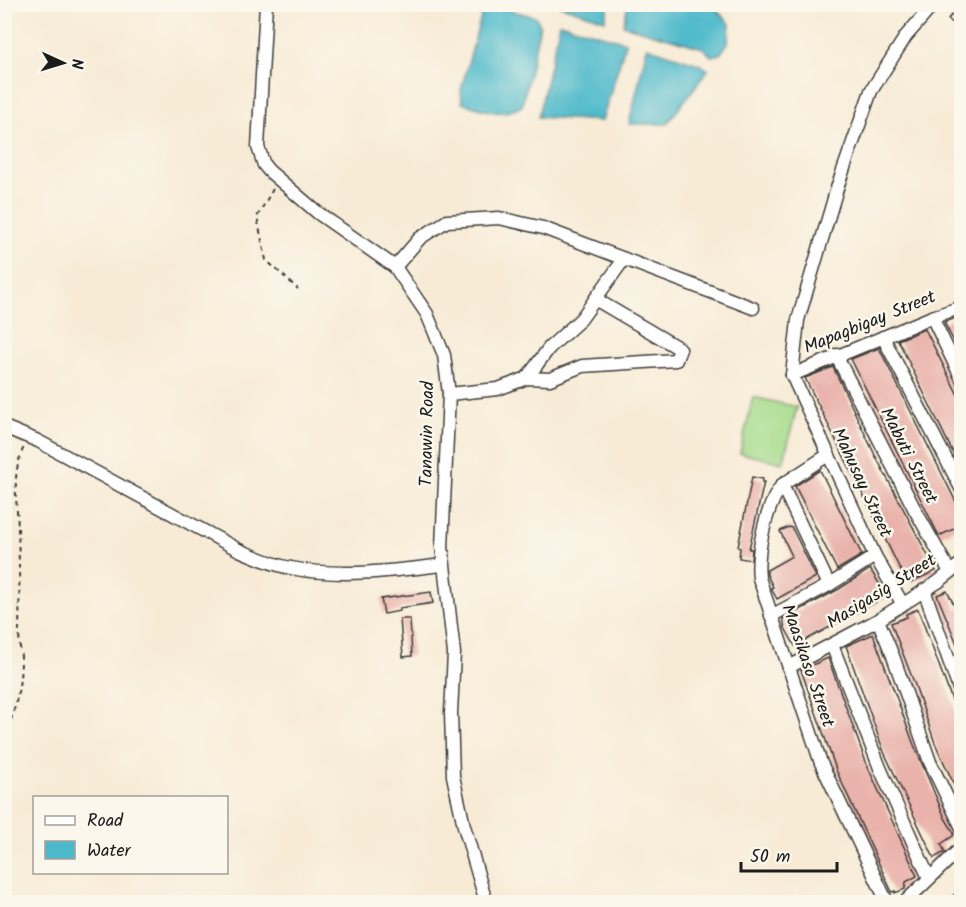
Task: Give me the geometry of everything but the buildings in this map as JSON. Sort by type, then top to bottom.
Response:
[{"type":"street","points":[[260,4],[266,5]]},
{"type":"street","points":[[792,375],[798,320],[838,185],[870,91],[906,36],[934,4]]},
{"type":"street","name":"Tanawin Road","points":[[266,5],[258,147],[264,165],[318,213],[395,267],[427,314],[444,355],[449,394],[442,565],[454,653],[451,713],[453,776],[464,826],[486,903]]},
{"type":"street","points":[[395,267],[420,238],[447,221],[499,218],[543,228],[753,308]]},
{"type":"street","points":[[527,378],[549,348],[581,319],[624,259]]},
{"type":"street","points":[[449,394],[498,389],[527,378],[550,379],[582,366],[676,360],[680,349],[595,299]]},
{"type":"street","name":"Mapagbigay Street","points":[[792,375],[883,336],[962,307]]},
{"type":"street","points":[[932,317],[962,379]]},
{"type":"street","points":[[883,336],[962,490]]},
{"type":"street","name":"Mabuti Street","points":[[836,355],[914,508],[950,572]]},
{"type":"street","name":"Mahusay Street","points":[[792,375],[875,556],[902,603]]},
{"type":"street","points":[[4,427],[29,437],[239,550],[270,563],[313,571],[363,573],[442,565]]},
{"type":"street","points":[[828,455],[782,485],[829,585]]},
{"type":"street","name":"Maasikaso Street","points":[[782,485],[768,515],[758,563],[759,578],[821,763],[887,903]]},
{"type":"street","points":[[771,616],[829,585],[875,556]]},
{"type":"street","name":"Masigasig Street","points":[[789,667],[878,620],[962,563]]},
{"type":"street","points":[[924,590],[962,697]]},
{"type":"street","points":[[878,620],[930,762],[962,828]]},
{"type":"street","points":[[832,645],[879,768],[929,878]]},
{"type":"street","points":[[905,903],[962,847]]},
{"type":"street","points":[[956,903],[962,897]]},
{"type":"path","points":[[279,179],[257,217],[258,226],[266,260],[298,289]]},
{"type":"path","points":[[4,737],[12,721],[20,687],[21,603],[15,485],[22,453],[29,437]]},
{"type":"green space","points":[[753,397],[797,407],[783,463],[740,453]]},
{"type":"water","points":[[489,5],[536,17],[540,25],[522,106],[507,112],[492,112],[462,103],[461,90],[480,20],[484,9]]},
{"type":"water","points":[[558,5],[609,5],[605,20]]},
{"type":"water","points":[[628,5],[712,5],[730,24],[728,43],[720,54],[711,56],[703,48],[623,25]]},
{"type":"water","points":[[560,23],[626,42],[602,121],[538,117]]},
{"type":"water","points":[[647,47],[701,65],[708,70],[667,124],[629,124]]}]
